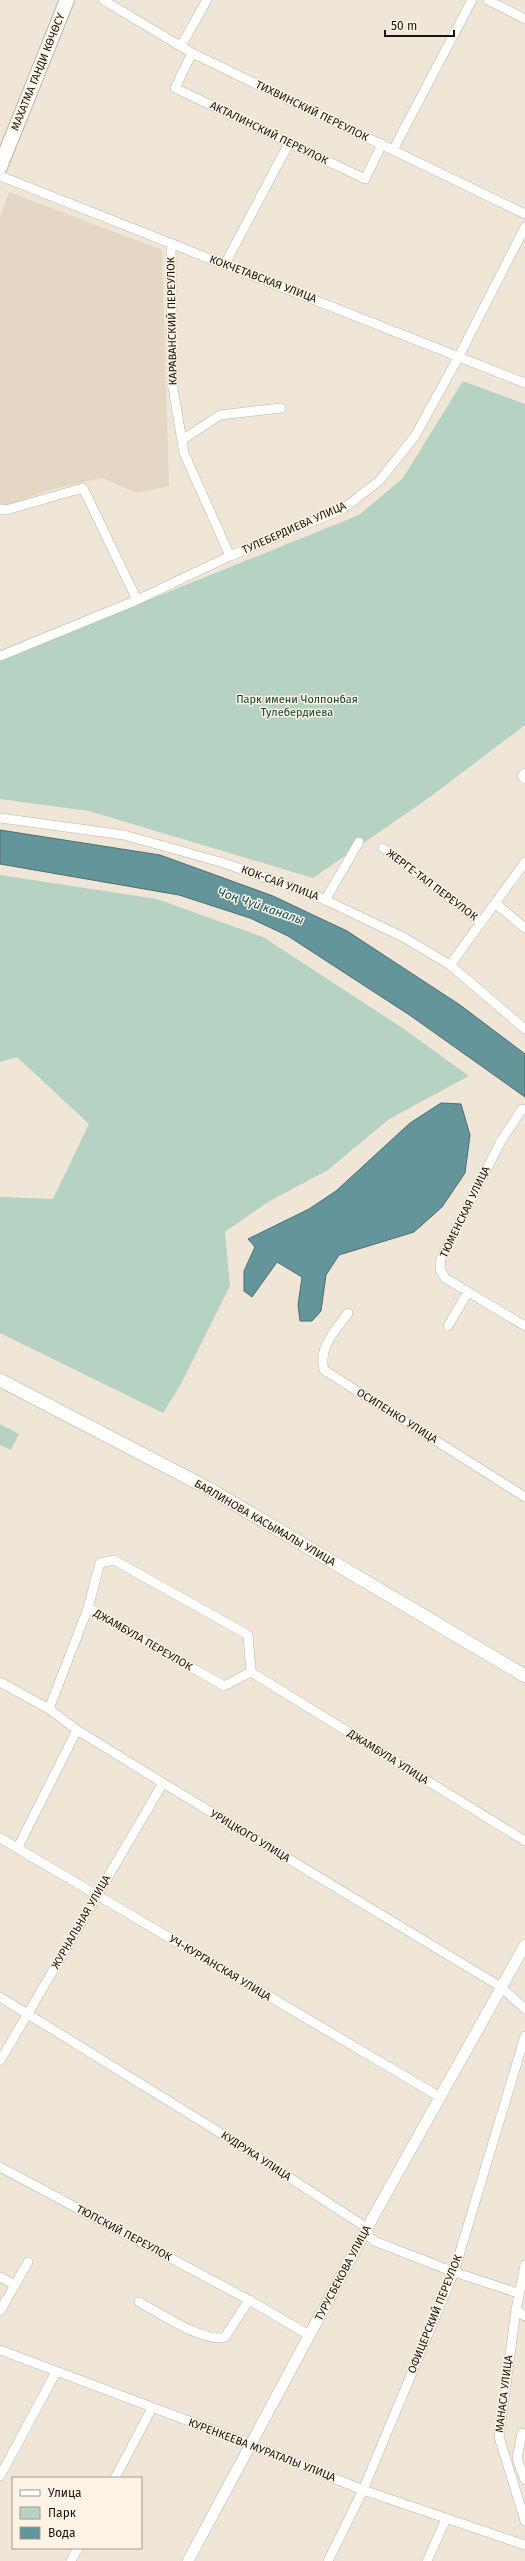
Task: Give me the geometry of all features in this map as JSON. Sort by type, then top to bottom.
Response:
[{"type":"main road","name":"МАХАТМА ГАНДИ КӨЧӨСҮ","points":[[1,161],[67,0]]},
{"type":"main road","name":"БАЯЛИНОВА КАСЫМАЛЫ УЛИЦА","points":[[0,1380],[213,1491],[525,1676]]},
{"type":"street","name":"ТИХВИНСКИЙ ПЕРЕУЛОК","points":[[103,0],[192,53],[525,214]]},
{"type":"street","points":[[181,46],[207,0]]},
{"type":"street","points":[[393,150],[472,0]]},
{"type":"street","points":[[488,0],[525,19]]},
{"type":"street","name":"АКТАЛИНСКИЙ ПЕРЕУЛОК","points":[[192,53],[174,88],[365,179],[382,144]]},
{"type":"street","points":[[225,264],[289,142]]},
{"type":"street","name":"КОКЧЕТАВСКАЯ УЛИЦА","points":[[0,176],[525,382]]},
{"type":"street","name":"ТУЛЕБЕРДИЕВА УЛИЦА","points":[[0,656],[137,600],[230,556],[343,509],[380,480],[415,436],[459,356],[525,227]]},
{"type":"street","name":"КАРАВАНСКИЙ ПЕРЕУЛОК","points":[[171,243],[172,382],[184,454],[230,556]]},
{"type":"street","points":[[182,440],[220,415],[281,408]]},
{"type":"street","points":[[0,509],[6,510],[83,488],[137,600]]},
{"type":"street","points":[[525,773],[522,776],[525,779]]},
{"type":"street","name":"КОК-САЙ УЛИЦА","points":[[0,818],[124,835],[224,863],[325,900],[403,937],[450,965],[525,1029]]},
{"type":"street","points":[[325,900],[359,842]]},
{"type":"street","name":"ЖЕРГЕ-ТАЛ ПЕРЕУЛОК","points":[[383,848],[481,922]]},
{"type":"street","points":[[450,965],[525,862]]},
{"type":"street","points":[[495,903],[525,928]]},
{"type":"street","name":"ТЮМЕНСКАЯ УЛИЦА","points":[[524,1109],[501,1141],[441,1258],[440,1269],[445,1278],[525,1326]]},
{"type":"street","points":[[448,1326],[468,1292]]},
{"type":"street","name":"ОСИПЕНКО УЛИЦА","points":[[348,1313],[323,1349],[321,1359],[324,1370],[525,1497]]},
{"type":"street","name":"ДЖАМБУЛА ПЕРЕУЛОК","points":[[114,1560],[248,1635],[251,1672],[224,1686],[88,1608],[100,1563],[114,1560]]},
{"type":"street","points":[[49,1709],[88,1608]]},
{"type":"street","name":"ДЖАМБУЛА УЛИЦА","points":[[251,1672],[525,1841]]},
{"type":"street","name":"УРИЦКОГО УЛИЦА","points":[[1,1686],[49,1709],[77,1730],[163,1783],[501,1987]]},
{"type":"street","points":[[18,1847],[77,1730]]},
{"type":"street","name":"ЖУРНАЛЬНАЯ УЛИЦА","points":[[0,2062],[96,1895],[163,1783]]},
{"type":"street","name":"УЧ-КУРГАНСКАЯ УЛИЦА","points":[[0,1838],[18,1847],[96,1895],[440,2098]]},
{"type":"street","points":[[525,1945],[501,1987],[525,2009]]},
{"type":"street","name":"ТУРУСБЕКОВА УЛИЦА","points":[[188,2561],[309,2335],[501,1987]]},
{"type":"street","name":"КУДРУКА УЛИЦА","points":[[0,1997],[28,2012],[368,2228],[369,2236],[374,2241],[454,2272],[518,2293]]},
{"type":"street","name":"ОФИЦЕРСКИЙ ПЕРЕУЛОК","points":[[328,2561],[363,2490],[454,2272],[525,2036]]},
{"type":"street","name":"ТЮПСКИЙ ПЕРЕУЛОК","points":[[0,2167],[249,2300],[309,2335]]},
{"type":"street","points":[[0,2311],[28,2262]]},
{"type":"street","name":"МАНАСА УЛИЦА","points":[[525,2264],[518,2293],[499,2437],[525,2520]]},
{"type":"street","points":[[0,2277],[15,2285]]},
{"type":"street","points":[[139,2302],[207,2338],[221,2338],[225,2337],[249,2300]]},
{"type":"street","points":[[516,2310],[525,2316]]},
{"type":"street","name":"КУРЕНКЕЕВА МУРАТАЛЫ УЛИЦА","points":[[0,2350],[250,2444],[363,2490],[525,2545]]},
{"type":"street","points":[[0,2476],[56,2372]]},
{"type":"street","points":[[116,2477],[152,2408]]},
{"type":"street","points":[[522,2433],[517,2459],[525,2480]]},
{"type":"street","points":[[427,2561],[446,2519]]},
{"type":"street","points":[[71,2561],[77,2549]]},
{"type":"shaded area","points":[[9,192],[162,250],[169,486],[137,493],[102,478],[49,490],[7,506],[0,504],[0,217]]},
{"type":"green space","name":"Парк имени Чолпонбая Тулебердиева","points":[[463,381],[525,404],[525,725],[430,797],[313,878],[89,811],[0,799],[0,660],[359,515],[403,478]]},
{"type":"green space","points":[[0,875],[157,899],[263,937],[401,1027],[469,1076],[389,1119],[328,1170],[268,1202],[225,1232],[230,1286],[181,1384],[163,1413],[0,1333],[0,1197],[53,1199],[89,1124],[17,1057],[0,1062]]},
{"type":"green space","points":[[0,1424],[19,1434],[11,1450],[0,1445]]},
{"type":"water","name":"Чоң Чүй каналы","points":[[0,830],[160,855],[273,896],[347,931],[460,1005],[525,1054],[525,1097],[411,1016],[288,936],[250,918],[179,895],[0,864]]},
{"type":"water","points":[[441,1103],[461,1104],[470,1135],[465,1173],[442,1207],[414,1232],[339,1255],[326,1275],[321,1311],[312,1321],[300,1321],[298,1305],[302,1277],[277,1262],[252,1297],[244,1291],[244,1271],[255,1247],[248,1239],[309,1209],[336,1191],[410,1123]]}]
